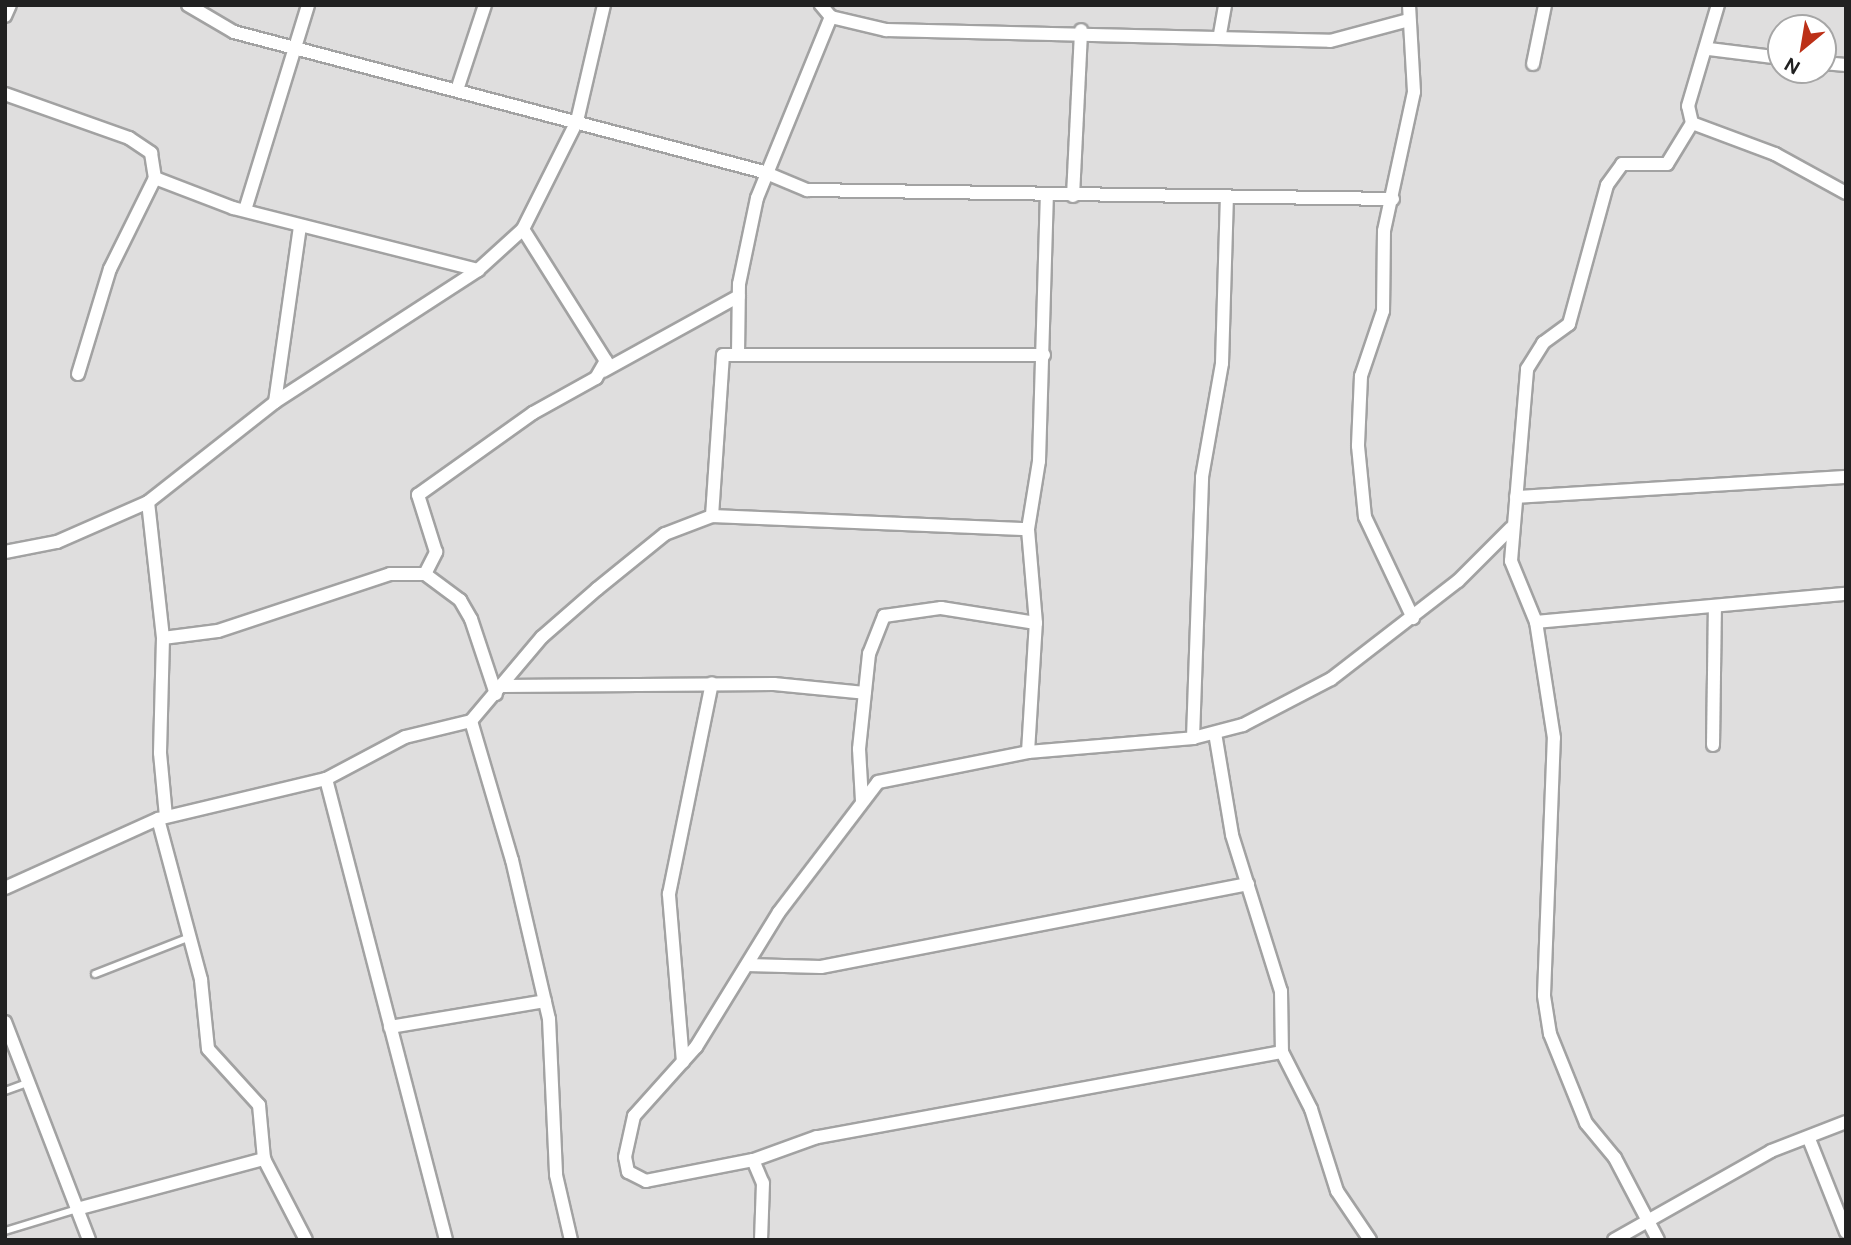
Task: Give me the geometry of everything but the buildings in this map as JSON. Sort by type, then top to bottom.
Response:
[{"type":"street","points":[[5,16],[10,5]]},
{"type":"street","points":[[188,5],[234,32],[764,172],[807,190],[1047,197],[1073,195],[1393,199]]},
{"type":"street","points":[[245,210],[292,46],[308,5]]},
{"type":"street","points":[[457,90],[485,5]]},
{"type":"street","points":[[5,552],[57,542],[148,502],[275,402],[478,270],[523,229],[577,121],[604,5]]},
{"type":"street","points":[[821,5],[831,18],[886,30],[1081,30],[1220,34],[1330,41],[1409,20]]},
{"type":"street","points":[[1220,34],[1225,5]]},
{"type":"street","points":[[1409,5],[1414,92],[1384,232],[1383,311],[1361,376],[1358,446],[1365,517],[1413,618]]},
{"type":"street","points":[[1533,64],[1545,5]]},
{"type":"street","points":[[1658,1240],[1646,1222],[1615,1158],[1586,1123],[1550,1034],[1545,932],[1554,738],[1536,622],[1511,561],[1511,528],[1527,369],[1543,343],[1569,324],[1606,185],[1622,164],[1667,164],[1692,123],[1688,106],[1709,49],[1718,5]]},
{"type":"street","points":[[738,354],[739,296],[764,172],[831,18]]},
{"type":"street","points":[[1073,195],[1081,30]]},
{"type":"street","points":[[1709,49],[1767,56]]},
{"type":"street","points":[[5,94],[138,143],[151,153],[155,178],[110,269],[78,374]]},
{"type":"street","points":[[1692,123],[1775,154],[1846,193]]},
{"type":"street","points":[[155,178],[300,226],[344,232],[478,270]]},
{"type":"street","points":[[1193,738],[1202,477],[1222,363],[1227,196]]},
{"type":"street","points":[[1028,752],[1036,622],[1028,529],[1044,355],[1047,197]]},
{"type":"street","points":[[275,402],[300,226]]},
{"type":"street","points":[[523,229],[597,337],[606,361],[603,371]]},
{"type":"street","points":[[425,574],[436,552],[418,495],[603,371],[739,296]]},
{"type":"street","points":[[712,516],[720,359],[738,354],[1044,355]]},
{"type":"street","points":[[1516,497],[1846,477]]},
{"type":"street","points":[[148,502],[163,638],[160,753],[162,817],[190,937],[208,1049],[259,1105],[264,1159],[306,1240]]},
{"type":"street","points":[[5,888],[162,817],[326,779],[405,737],[471,721],[542,637],[651,545],[712,516],[1028,529]]},
{"type":"street","points":[[1282,1052],[817,1137],[753,1160],[646,1181],[628,1172],[625,1157],[634,1116],[683,1062],[862,801],[885,779],[1028,752],[1193,738],[1215,733],[1290,705],[1413,618],[1511,528]]},
{"type":"street","points":[[163,638],[218,631],[390,574],[425,574],[460,600],[471,619],[499,690]]},
{"type":"street","points":[[1536,622],[1846,594]]},
{"type":"street","points":[[1713,745],[1715,606]]},
{"type":"street","points":[[862,801],[865,693],[874,631],[897,609],[941,608],[1036,622]]},
{"type":"street","points":[[499,690],[712,683],[865,693]]},
{"type":"street","points":[[683,1062],[669,894],[712,683]]},
{"type":"street","points":[[471,721],[545,1001],[556,1175],[571,1240]]},
{"type":"street","points":[[1215,733],[1232,835],[1280,991],[1282,1052],[1311,1109],[1337,1191],[1370,1240]]},
{"type":"street","points":[[326,779],[446,1240]]},
{"type":"street","points":[[747,965],[821,967],[1248,884]]},
{"type":"street","points":[[390,1027],[545,1001]]},
{"type":"street","points":[[5,1022],[89,1240]]},
{"type":"street","points":[[1614,1240],[1772,1151],[1809,1139],[1846,1122]]},
{"type":"street","points":[[1809,1139],[1846,1232]]},
{"type":"street","points":[[77,1209],[264,1159]]},
{"type":"street","points":[[753,1160],[763,1183],[761,1240]]},
{"type":"lane","points":[[95,974],[190,937]]},
{"type":"lane","points":[[5,1091],[27,1083]]},
{"type":"lane","points":[[5,1231],[77,1209]]},
{"type":"shaded area","points":[[5,5],[1846,5],[1846,1240],[5,1240]]}]
